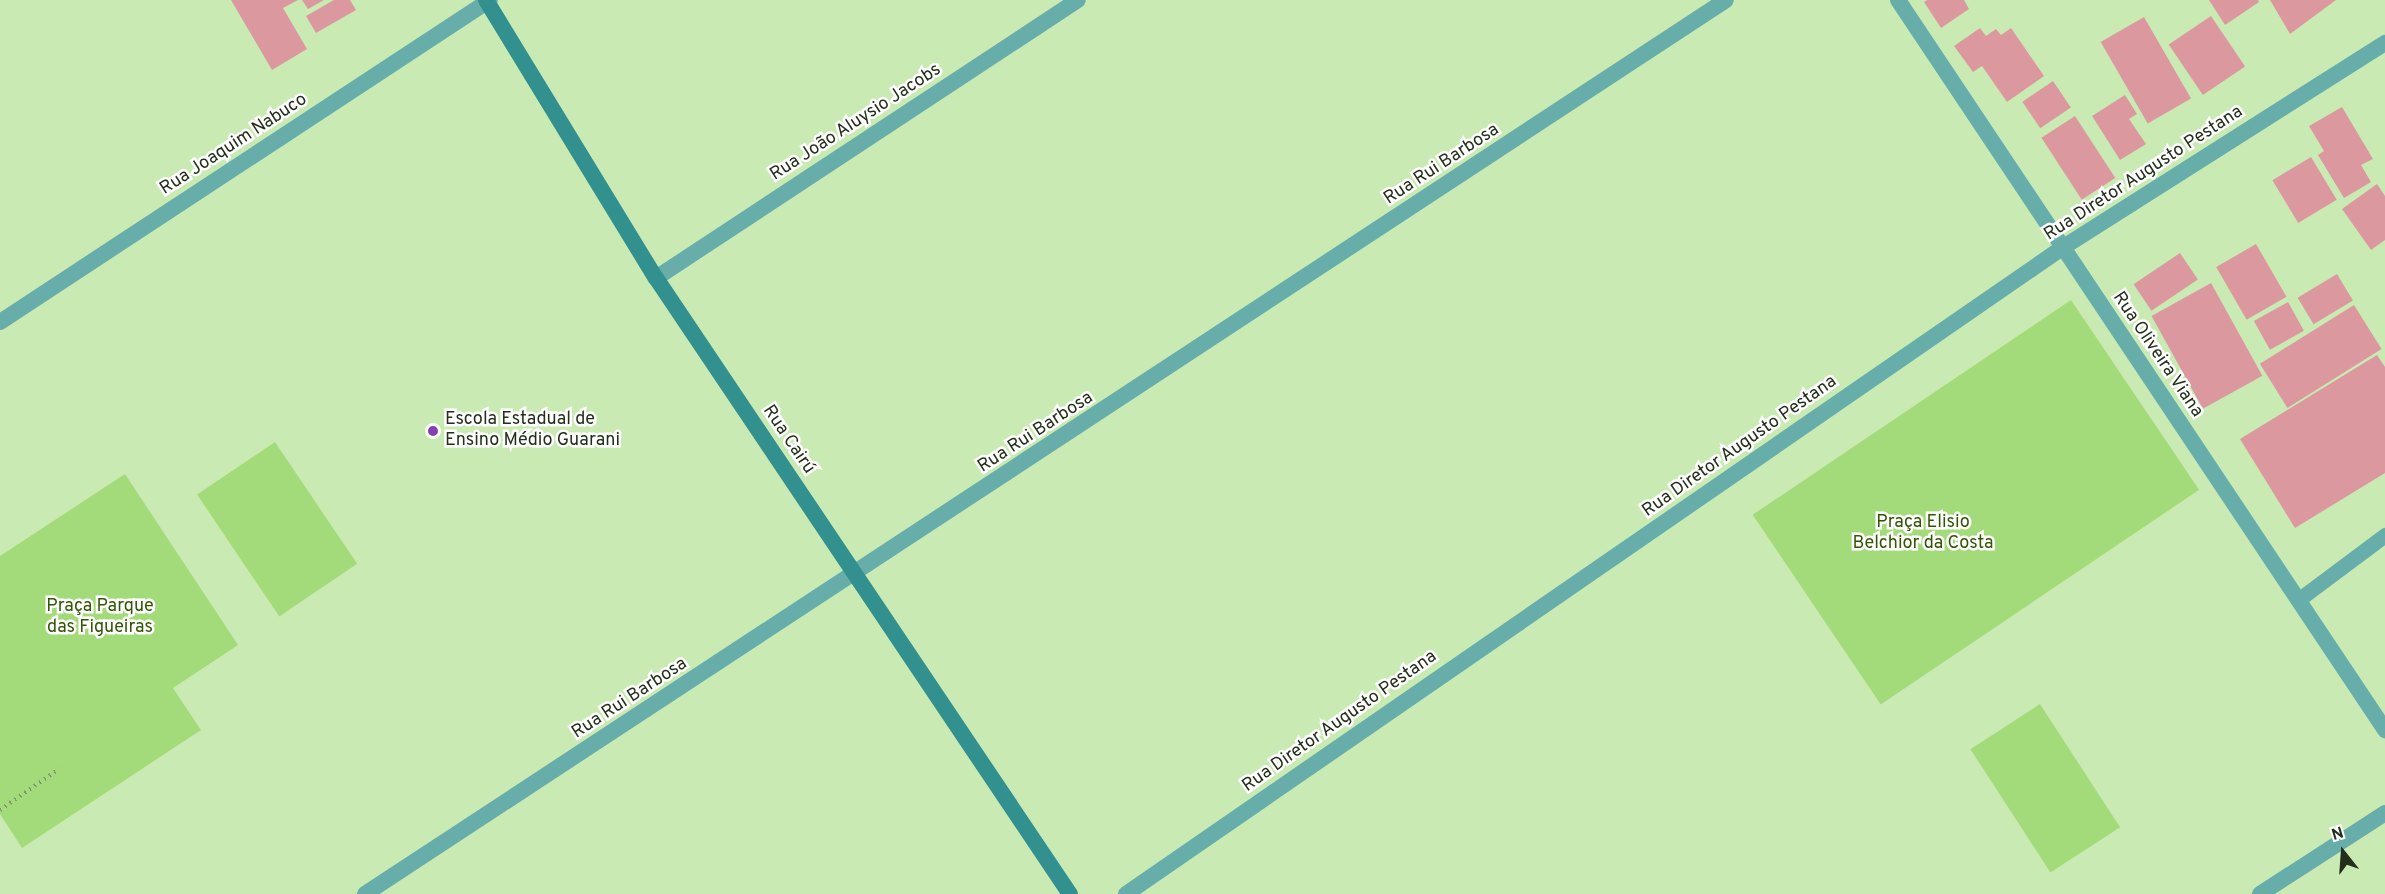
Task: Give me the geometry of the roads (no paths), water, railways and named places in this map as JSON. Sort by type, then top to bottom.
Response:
[{"type":"main road","name":"Rua Cairú","points":[[488,1],[656,278],[1070,894]]},
{"type":"street","name":"Rua João Aluysio Jacobs","points":[[656,278],[1077,0]]},
{"type":"street","name":"Rua Rui Barbosa","points":[[365,894],[856,575],[1726,0]]},
{"type":"street","name":"Rua Oliveira Viana","points":[[1898,0],[2385,730]]},
{"type":"street","name":"Rua Joaquim Nabuco","points":[[0,322],[488,1]]},
{"type":"street","name":"Rua Diretor Augusto Pestana","points":[[1126,894],[2062,249],[2385,43]]},
{"type":"street","points":[[2260,894],[2385,813]]},
{"type":"lane","points":[[2298,600],[2385,535]]},
{"type":"place","name":"Escola Estadual de Ensino Médio Guarani","points":[[433,431]]},
{"type":"park label","name":"Praça Elisio Belchior da Costa","points":[[1923,534]]},
{"type":"park label","name":"Praça Parque das Figueiras","points":[[100,618]]}]
